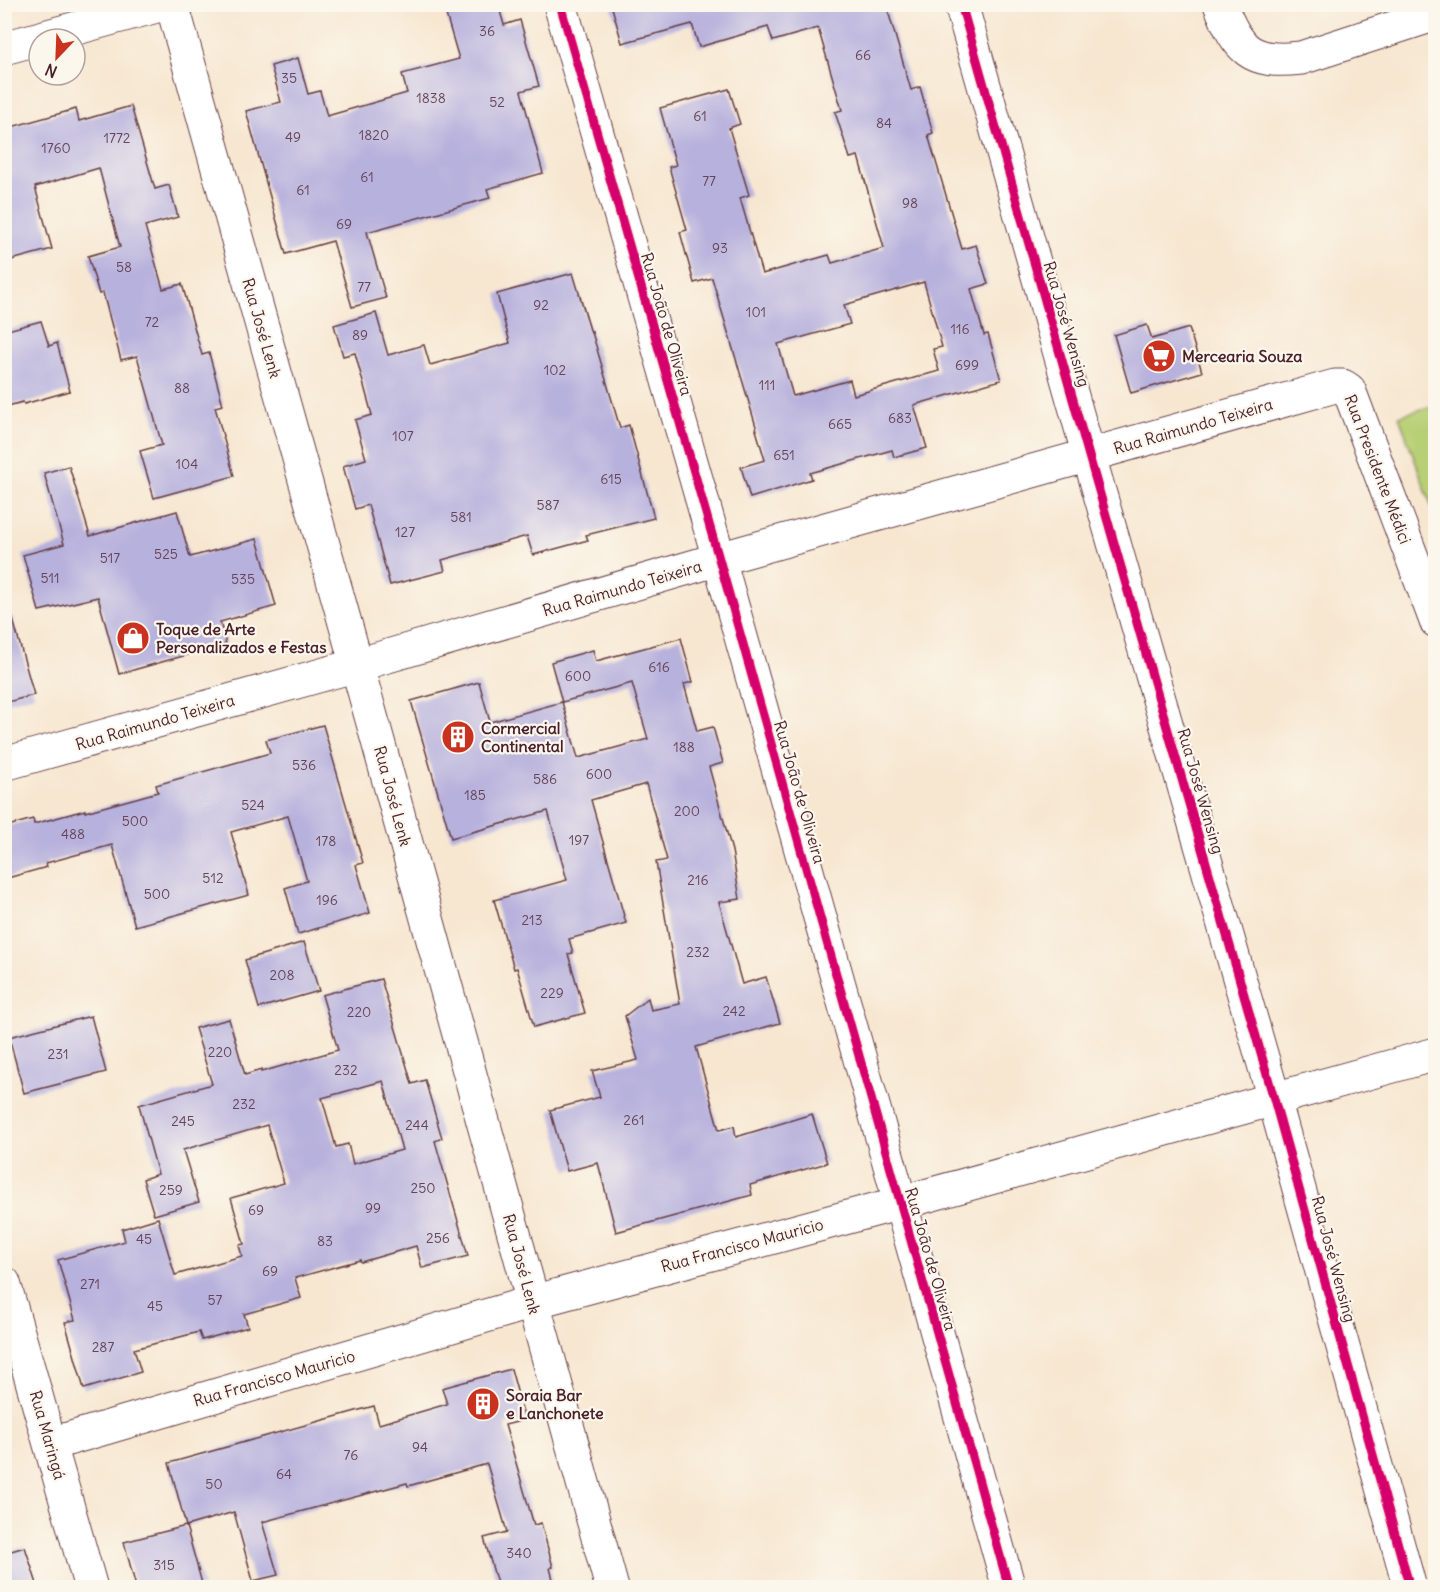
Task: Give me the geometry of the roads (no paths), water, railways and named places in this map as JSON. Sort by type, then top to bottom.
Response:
[{"type":"street","points":[[4,48],[164,4]]},
{"type":"street","name":"Rua José Lenk","points":[[172,4],[612,1587]]},
{"type":"street","name":"Rua João de Oliveira","points":[[560,4],[1009,1587]]},
{"type":"street","name":"Rua José Wensing","points":[[961,4],[1274,1099],[1410,1587]]},
{"type":"street","points":[[1220,4],[1234,37],[1246,50],[1264,59],[1281,61],[1300,58],[1436,14]]},
{"type":"street","name":"Rua Raimundo Teixeira","points":[[4,764],[357,665],[719,559],[1324,389],[1343,386]]},
{"type":"street","name":"Rua Presidente Médici","points":[[1343,386],[1348,390],[1436,621]]},
{"type":"street","name":"Rua Francisco Mauricio","points":[[51,1444],[533,1302],[1436,1054]]},
{"type":"street","name":"Rua Maringá","points":[[4,1283],[91,1587]]},
{"type":"place","name":"Mercearia Souza","points":[[1159,356]]},
{"type":"place","name":"Toque de Arte Personalizados e Festas","points":[[133,638]]},
{"type":"place","name":"Cormercial Continental","points":[[458,737]]},
{"type":"place","name":"Soraia Bar e Lanchonete","points":[[483,1404]]}]
